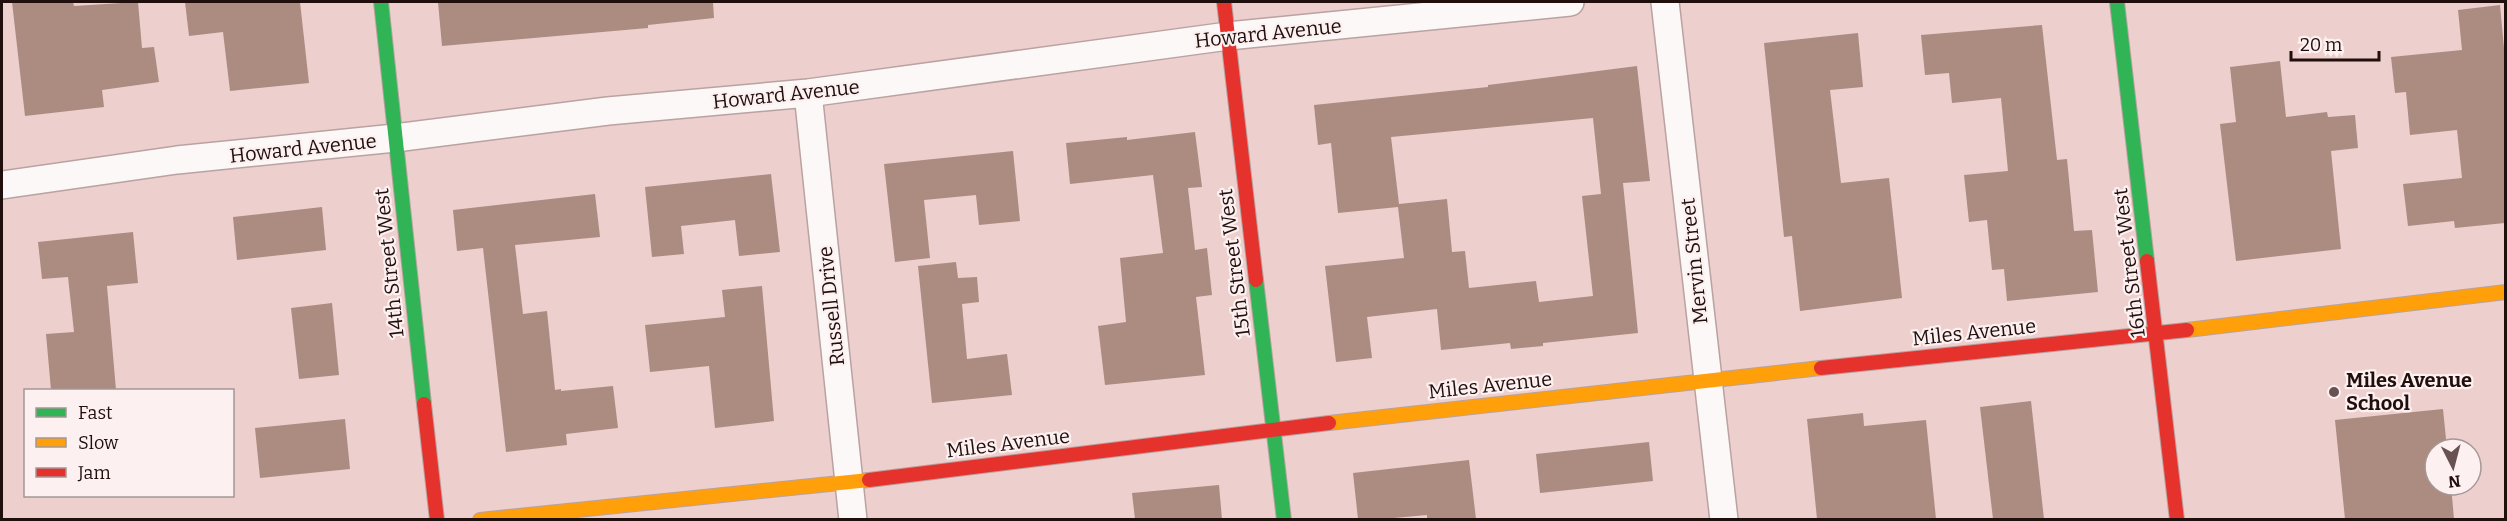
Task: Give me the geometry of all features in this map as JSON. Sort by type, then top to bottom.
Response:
[{"type":"street","name":"14th Street West","points":[[381,2],[437,519]]},
{"type":"street","name":"15th Street West","points":[[1224,2],[1284,519]]},
{"type":"street","name":"Howard Avenue","points":[[2,185],[177,160],[394,138],[608,111],[808,93],[1228,36],[1570,2]]},
{"type":"street","name":"Mervin Street","points":[[1665,2],[1724,519]]},
{"type":"street","name":"16th Street West","points":[[2117,2],[2157,334],[2176,519]]},
{"type":"street","name":"Russell Drive","points":[[808,93],[853,519]]},
{"type":"street","name":"Miles Avenue","points":[[480,519],[849,482],[1273,429],[1708,380],[2157,334],[2505,292]]},
{"type":"building","points":[[12,2],[73,2],[74,6],[138,2],[142,48],[154,47],[159,82],[102,90],[104,107],[25,116]]},
{"type":"building","points":[[185,2],[300,2],[309,83],[230,91],[223,32],[189,36]]},
{"type":"building","points":[[438,2],[713,2],[714,18],[648,25],[648,28],[442,46]]},
{"type":"building","points":[[2500,5],[2505,59],[2505,223],[2455,228],[2454,221],[2408,226],[2403,184],[2462,178],[2457,130],[2410,135],[2406,92],[2395,93],[2391,57],[2462,50],[2458,10]]},
{"type":"building","points":[[2042,25],[2057,160],[2067,159],[2074,231],[2092,230],[2098,292],[2007,301],[2004,269],[1992,270],[1987,220],[1969,222],[1964,175],[2008,171],[2001,98],[1952,103],[1949,73],[1925,75],[1921,35]]},
{"type":"building","points":[[1858,33],[1863,87],[1830,90],[1841,183],[1889,178],[1902,298],[1800,311],[1792,236],[1784,237],[1764,43]]},
{"type":"building","points":[[2280,61],[2286,117],[2327,112],[2328,117],[2355,115],[2358,148],[2331,151],[2341,249],[2236,261],[2220,124],[2236,122],[2230,67]]},
{"type":"building","points":[[1637,66],[1650,181],[1623,183],[1638,333],[1543,343],[1543,346],[1511,349],[1510,343],[1441,350],[1437,309],[1367,317],[1372,358],[1336,362],[1325,266],[1404,258],[1398,207],[1338,213],[1331,143],[1318,145],[1314,105],[1488,87],[1488,85]],"holes":[[[1593,118],[1601,194],[1582,196],[1593,296],[1539,302],[1536,281],[1469,288],[1465,251],[1452,252],[1447,199],[1399,204],[1391,137]]]},
{"type":"building","points":[[1195,132],[1202,187],[1188,188],[1195,250],[1207,248],[1212,295],[1196,297],[1205,375],[1105,385],[1098,326],[1126,322],[1120,258],[1163,253],[1153,175],[1070,184],[1066,143],[1127,137],[1127,140]]},
{"type":"building","points":[[1013,151],[1020,221],[979,225],[976,195],[924,200],[930,258],[895,262],[884,164]]},
{"type":"building","points":[[771,174],[780,252],[739,256],[735,220],[681,226],[684,254],[652,257],[645,187]]},
{"type":"building","points":[[595,194],[600,237],[515,245],[523,314],[547,311],[555,390],[613,386],[618,428],[566,434],[567,445],[506,452],[483,248],[457,251],[453,210]]},
{"type":"building","points":[[322,207],[326,250],[237,260],[233,217]]},
{"type":"building","points":[[133,232],[138,283],[107,286],[116,389],[51,389],[46,334],[74,332],[68,277],[42,279],[38,242]]},
{"type":"building","points":[[956,262],[958,278],[977,277],[979,302],[962,304],[967,359],[1007,354],[1012,395],[932,403],[918,266]]},
{"type":"building","points":[[762,286],[774,421],[715,428],[709,366],[650,372],[645,325],[725,317],[722,290]]},
{"type":"building","points":[[332,303],[339,375],[299,379],[291,308]]},
{"type":"building","points":[[2031,401],[2044,519],[1993,519],[1980,407]]},
{"type":"building","points":[[2443,409],[2446,437],[2423,437],[2423,497],[2452,497],[2454,519],[2345,519],[2335,420]]},
{"type":"building","points":[[1863,413],[1864,426],[1926,420],[1936,519],[1817,519],[1807,419]]},
{"type":"building","points":[[345,419],[350,469],[260,478],[255,428]]},
{"type":"building","points":[[1649,442],[1653,481],[1540,493],[1536,454]]},
{"type":"building","points":[[1469,460],[1476,519],[1427,519],[1427,515],[1358,519],[1353,473]]},
{"type":"building","points":[[1219,485],[1222,519],[1135,519],[1132,493]]},
{"type":"traffic: fast","points":[[381,2],[424,404]]},
{"type":"traffic: fast","points":[[2117,2],[2147,261]]},
{"type":"traffic: fast","points":[[1256,280],[1284,520]]},
{"type":"traffic: slow","points":[[2187,330],[2506,292]]},
{"type":"traffic: slow","points":[[1329,423],[1821,368]]},
{"type":"traffic: slow","points":[[480,520],[869,480]]},
{"type":"traffic: jam","points":[[1224,2],[1256,280]]},
{"type":"traffic: jam","points":[[2147,261],[2177,520]]},
{"type":"traffic: jam","points":[[1821,368],[2187,330]]},
{"type":"traffic: jam","points":[[424,404],[437,520]]},
{"type":"traffic: jam","points":[[869,480],[1329,423]]},
{"type":"place","name":"Miles Avenue School","points":[[2334,392]]}]
